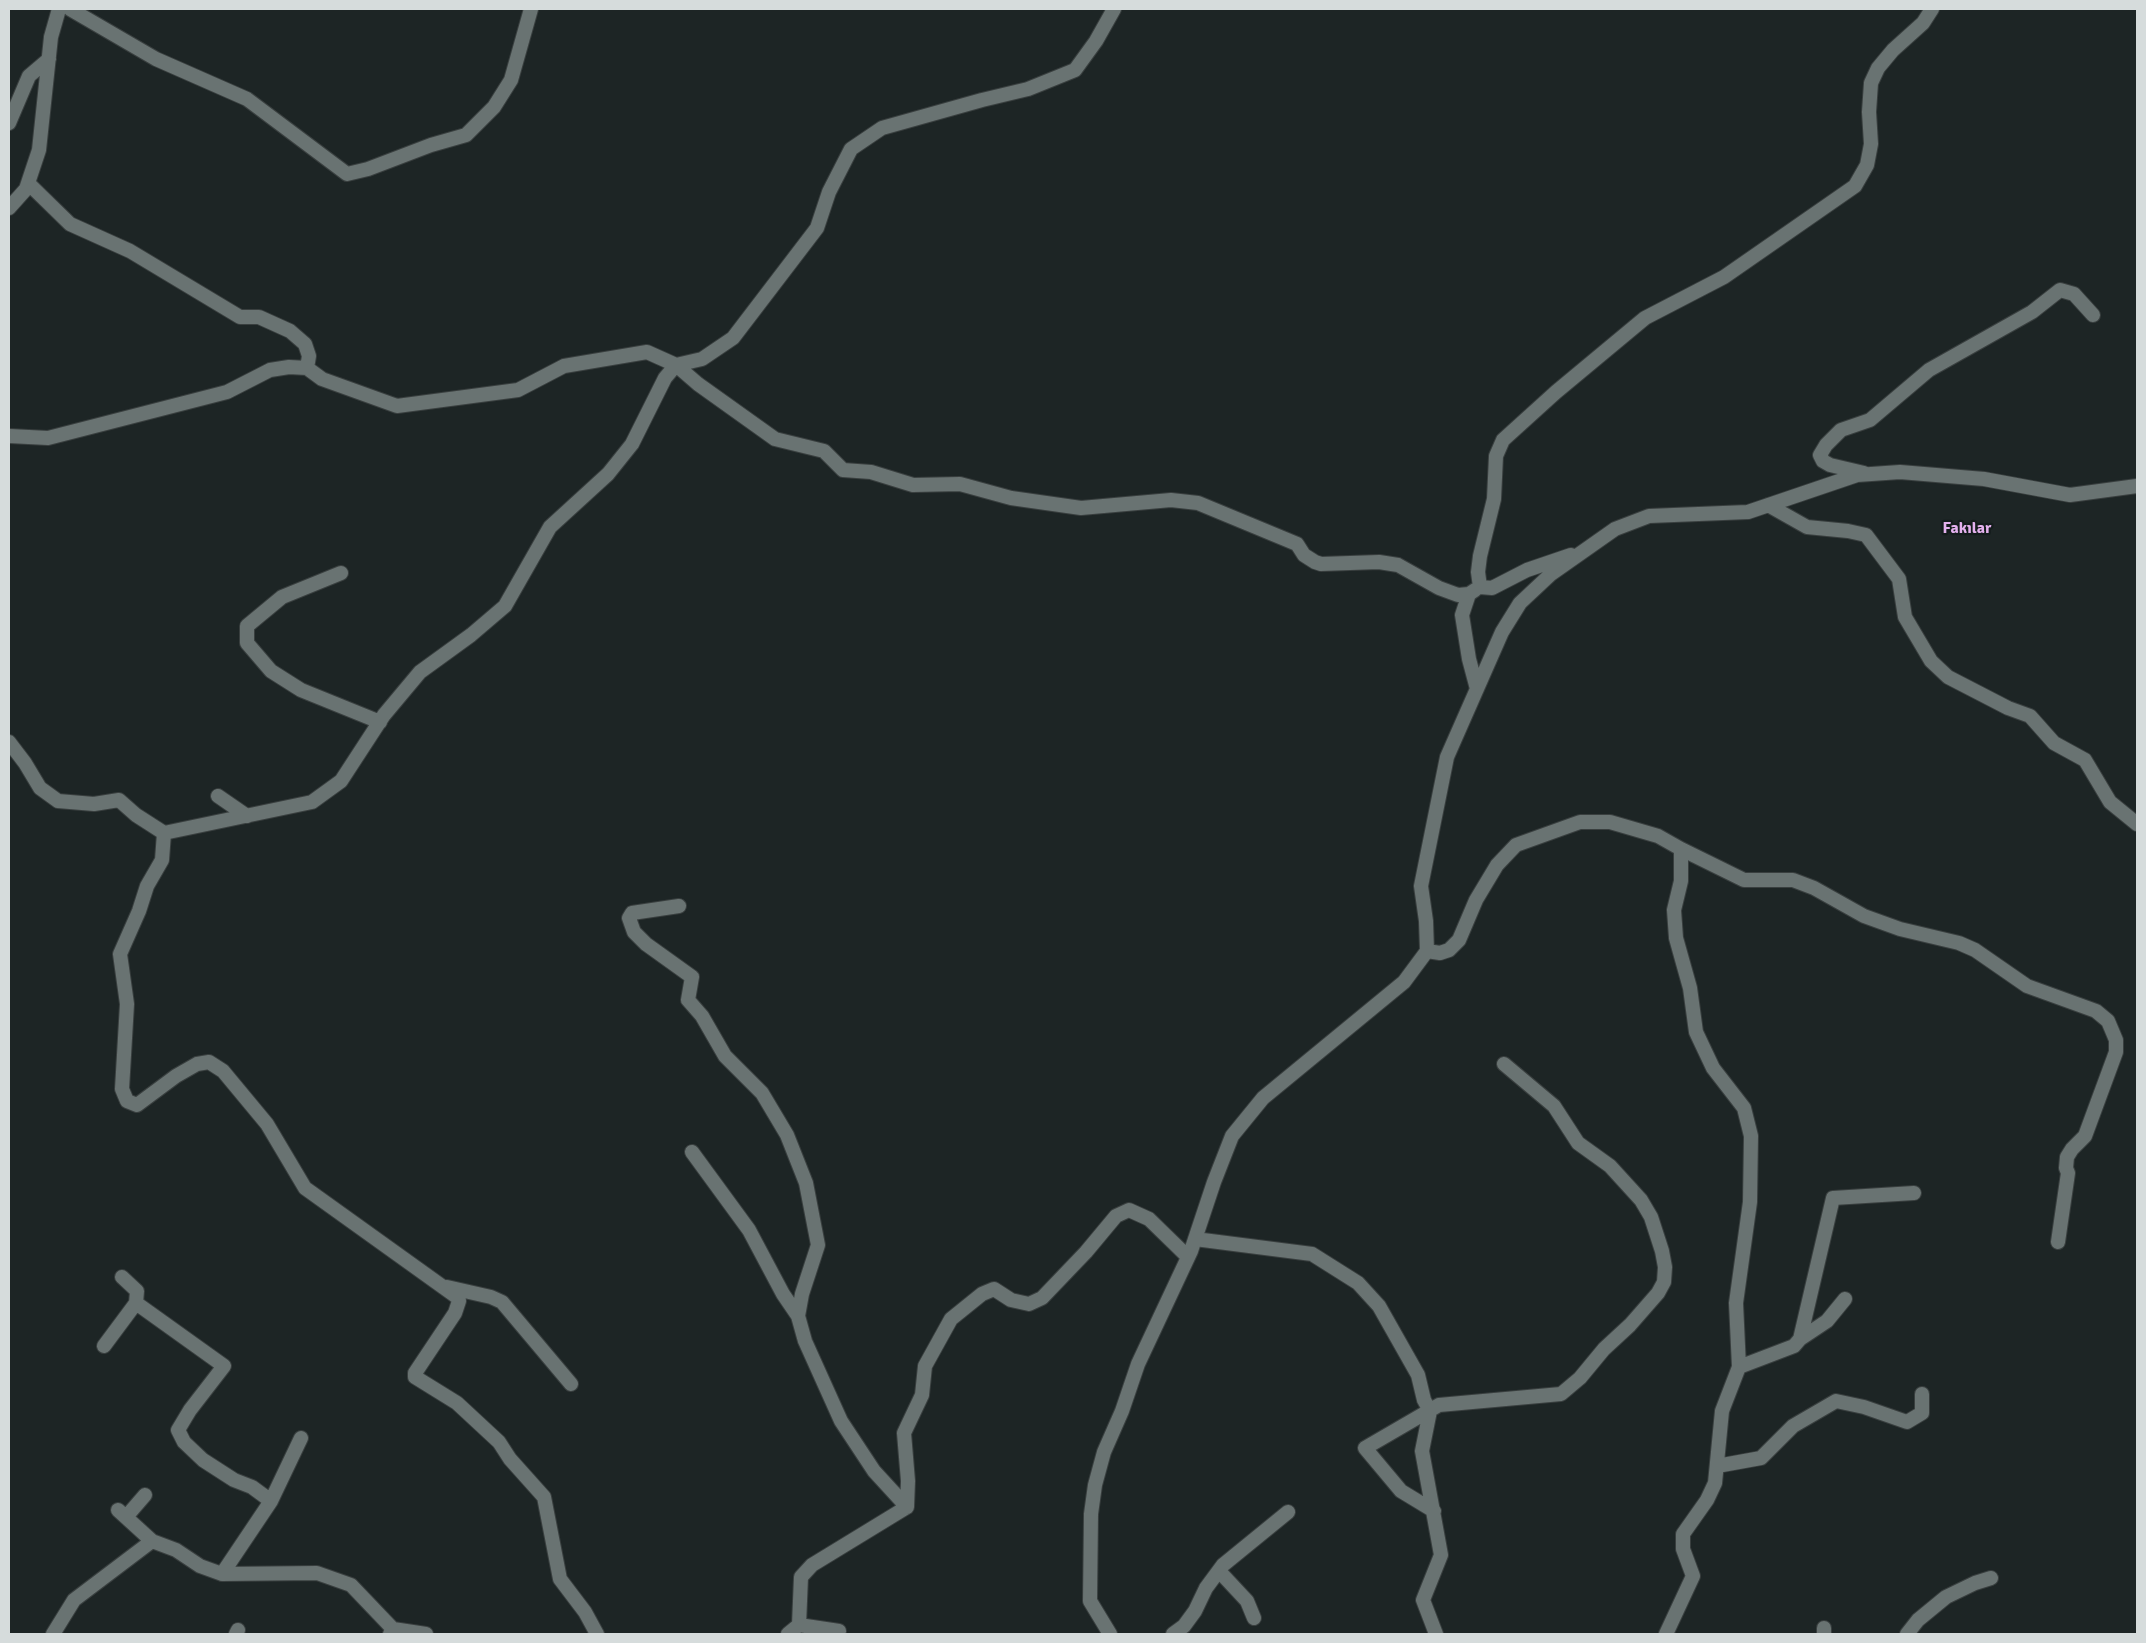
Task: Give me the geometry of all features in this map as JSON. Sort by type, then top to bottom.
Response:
[{"type":"street","points":[[9,208],[26,189],[39,150],[51,37],[59,9]]},
{"type":"street","points":[[70,9],[156,59],[247,99],[347,174],[368,169],[431,145],[466,135],[494,107],[511,80],[531,9]]},
{"type":"street","points":[[9,742],[25,763],[40,788],[58,801],[94,804],[120,800],[136,815],[164,833],[312,802],[341,780],[380,722],[420,672],[471,635],[505,606],[550,527],[608,474],[632,444],[665,378],[676,365],[702,359],[733,338],[817,228],[829,192],[851,149],[882,128],[1028,89],[1075,70],[1096,41],[1114,9]]},
{"type":"street","points":[[1477,689],[1469,659],[1462,615],[1474,590],[1494,499],[1496,456],[1503,440],[1556,392],[1644,318],[1724,277],[1855,186],[1867,165],[1872,144],[1869,112],[1871,83],[1878,68],[1893,50],[1923,23],[1932,9]]},
{"type":"street","points":[[9,123],[29,76],[49,59]]},
{"type":"street","points":[[28,182],[70,224],[130,251],[240,317],[259,317],[290,332],[305,344],[309,356],[307,368]]},
{"type":"street","points":[[1871,474],[1830,466],[1823,461],[1820,455],[1826,445],[1841,430],[1870,420],[1929,370],[2032,312],[2060,290],[2074,294],[2093,315]]},
{"type":"street","points":[[9,436],[48,438],[227,392],[270,370],[289,367],[307,368],[322,379],[397,406],[518,390],[564,366],[647,352],[676,365],[698,384],[775,439],[824,451],[843,470],[871,472],[913,485],[960,484],[1011,498],[1081,508],[1171,500],[1198,503],[1297,544],[1304,555],[1315,562],[1321,564],[1379,562],[1398,565],[1439,588],[1458,595],[1474,590],[1492,588],[1527,570],[1586,549]]},
{"type":"street","points":[[1110,1634],[1090,1601],[1091,1514],[1095,1485],[1104,1452],[1122,1411],[1138,1364],[1188,1257],[1232,1136],[1270,1092],[1404,982],[1427,951],[1426,921],[1421,886],[1447,757],[1502,632],[1520,603],[1551,574],[1586,549],[1616,529],[1649,516],[1748,512],[1857,475],[1900,472],[1984,479],[2070,495],[2137,486]]},
{"type":"street","points":[[1768,505],[1808,527],[1848,530],[1866,535],[1899,579],[1906,617],[1931,661],[1948,677],[2008,708],[2030,716],[2054,743],[2085,760],[2110,802],[2137,824]]},
{"type":"street","points":[[341,572],[282,597],[247,626],[247,644],[271,671],[301,690],[380,722]]},
{"type":"street","points":[[218,796],[247,816]]},
{"type":"street","points":[[1427,951],[1440,953],[1449,950],[1459,940],[1476,900],[1497,865],[1516,845],[1580,822],[1610,822],[1658,836],[1744,880],[1793,880],[1814,888],[1873,919],[1900,929],[1959,943],[1975,950],[2027,986],[2096,1011],[2108,1021],[2115,1034],[2116,1052],[2110,1072],[2100,1091],[2091,1125],[2085,1136],[2067,1157],[2066,1168],[2068,1173],[2058,1242]]},
{"type":"street","points":[[164,833],[162,860],[148,886],[120,954],[127,1004],[122,1089],[127,1101],[137,1105],[176,1076],[198,1064],[209,1062],[223,1071],[245,1095],[267,1124],[306,1188],[441,1285],[459,1301],[456,1313],[415,1372],[415,1378],[457,1403],[499,1442],[510,1459],[544,1497],[560,1578],[585,1612],[598,1634]]},
{"type":"street","points":[[1666,1634],[1694,1576],[1683,1549],[1683,1534],[1707,1500],[1715,1483],[1722,1411],[1739,1367],[1736,1303],[1750,1202],[1751,1136],[1744,1108],[1713,1068],[1696,1032],[1690,988],[1676,938],[1674,910],[1681,881],[1681,849]]},
{"type":"street","points":[[679,906],[632,913],[628,918],[634,932],[646,944],[692,977],[688,1000],[702,1016],[725,1056],[762,1093],[787,1135],[806,1183],[818,1244],[802,1294],[798,1316]]},
{"type":"street","points":[[1434,1510],[1401,1492],[1365,1448],[1439,1405],[1561,1394],[1580,1378],[1604,1349],[1630,1325],[1658,1293],[1664,1282],[1665,1267],[1662,1251],[1652,1217],[1641,1200],[1610,1166],[1578,1143],[1554,1106],[1504,1064]]},
{"type":"street","points":[[692,1152],[749,1230],[783,1294],[798,1316],[805,1341],[841,1421],[874,1471],[907,1508]]},
{"type":"street","points":[[1800,1338],[1833,1198],[1914,1193]]},
{"type":"street","points":[[907,1508],[908,1481],[904,1433],[922,1395],[925,1366],[951,1319],[982,1294],[994,1290],[1011,1300],[1029,1304],[1042,1298],[1086,1252],[1116,1216],[1129,1210],[1149,1220],[1188,1257]]},
{"type":"street","points":[[1195,1239],[1312,1254],[1358,1283],[1379,1306],[1418,1375],[1424,1400],[1430,1411],[1422,1451],[1441,1555],[1423,1600],[1436,1634]]},
{"type":"street","points":[[104,1346],[136,1303],[137,1291],[122,1277]]},
{"type":"street","points":[[441,1285],[491,1297],[502,1302],[570,1384]]},
{"type":"street","points":[[1739,1367],[1794,1346],[1800,1338],[1828,1321],[1845,1299]]},
{"type":"street","points":[[136,1303],[224,1366],[194,1405],[178,1430],[184,1442],[203,1460],[234,1480],[252,1487],[271,1501]]},
{"type":"street","points":[[1716,1466],[1761,1458],[1793,1426],[1836,1401],[1864,1406],[1908,1422],[1922,1413],[1922,1394]]},
{"type":"street","points":[[222,1574],[271,1501],[301,1438]]},
{"type":"street","points":[[145,1495],[122,1514],[152,1541],[176,1550],[200,1566],[222,1574],[318,1573],[351,1585],[392,1632],[426,1634]]},
{"type":"street","points":[[799,1625],[801,1578],[812,1565],[907,1508]]},
{"type":"street","points":[[1173,1634],[1184,1626],[1195,1611],[1206,1588],[1219,1571],[1288,1512]]},
{"type":"street","points":[[53,1634],[74,1600],[152,1541]]},
{"type":"street","points":[[1219,1571],[1247,1601],[1254,1618]]},
{"type":"street","points":[[1907,1634],[1918,1620],[1946,1597],[1975,1583],[1991,1578]]},
{"type":"street","points":[[788,1634],[799,1625],[839,1631]]},
{"type":"district","name":"Fakılar","points":[[1967,529]]}]
